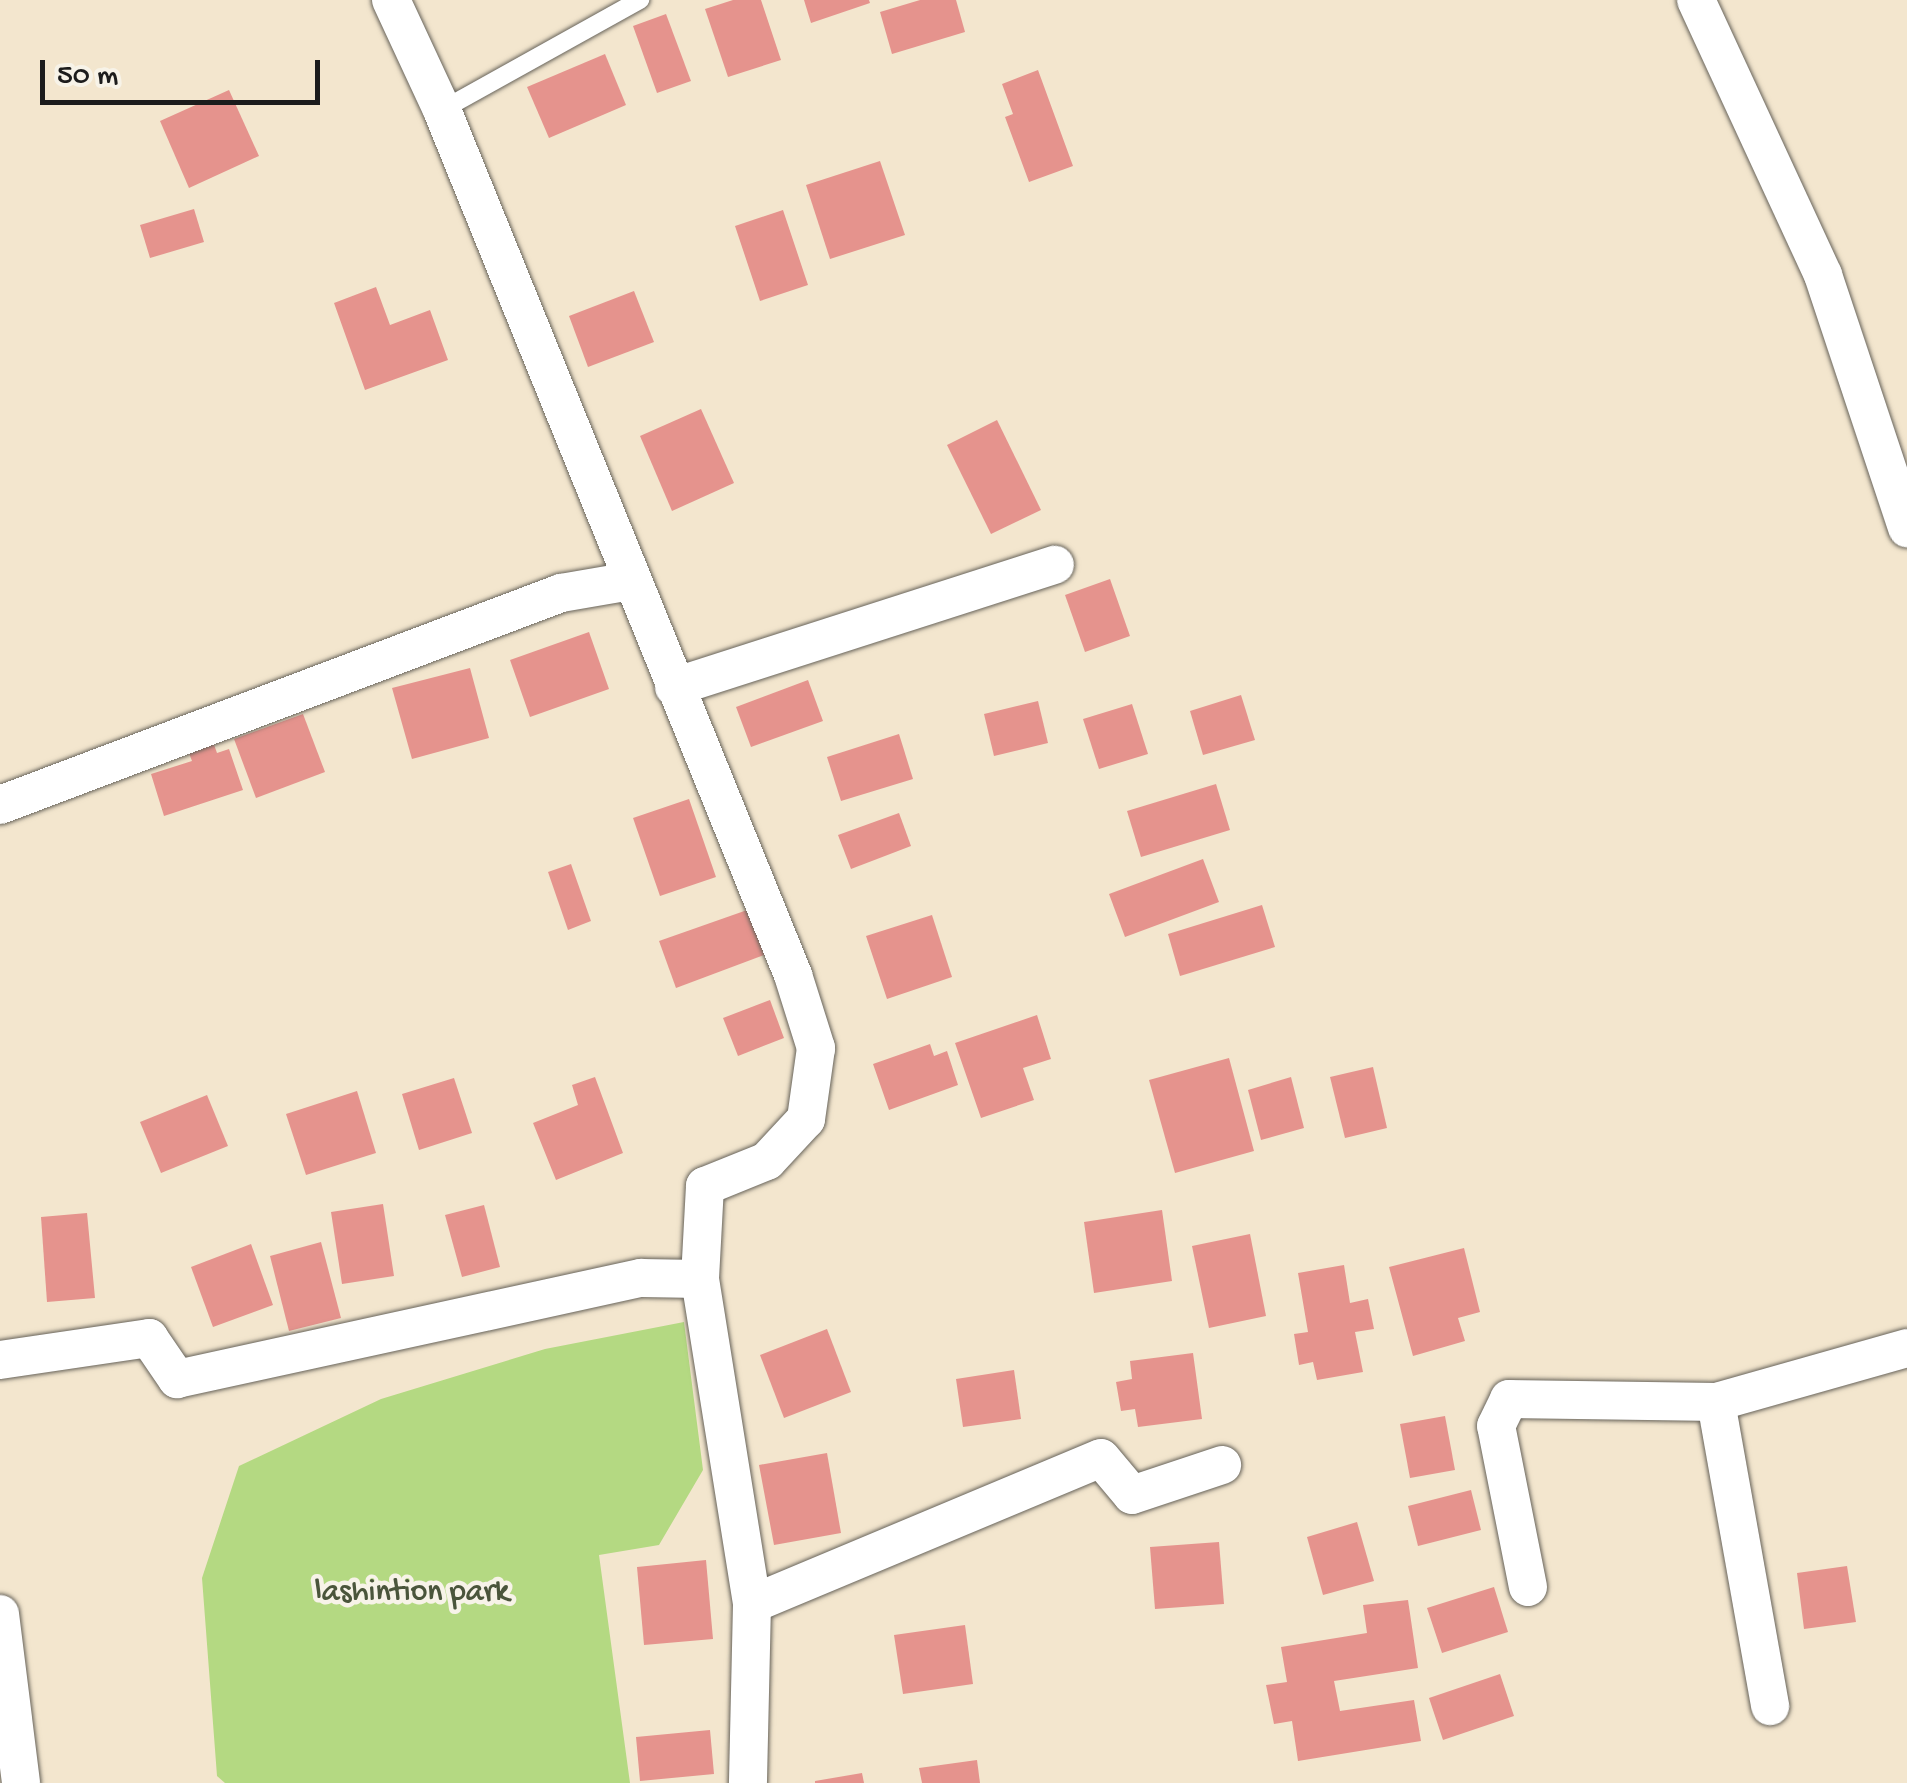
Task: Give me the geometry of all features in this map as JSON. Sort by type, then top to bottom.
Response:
[{"type":"street","points":[[391,0],[442,110],[816,1048],[806,1120],[767,1161],[705,1186],[700,1279],[752,1604],[748,1783]]},
{"type":"street","points":[[1696,0],[1823,275],[1907,528]]},
{"type":"street","points":[[674,686],[1055,566]]},
{"type":"street","points":[[0,805],[561,593],[631,581]]},
{"type":"street","points":[[0,1360],[149,1338],[177,1380],[642,1278],[700,1279]]},
{"type":"street","points":[[1528,1587],[1496,1426],[1510,1399],[1716,1402],[1907,1348]]},
{"type":"street","points":[[1716,1402],[1770,1706]]},
{"type":"street","points":[[752,1604],[1100,1458],[1132,1495],[1222,1465]]},
{"type":"street","points":[[0,1614],[20,1783]]},
{"type":"lane","points":[[442,110],[640,0]]},
{"type":"green space","name":"lashintion park","points":[[684,1322],[703,1470],[659,1545],[599,1555],[630,1783],[225,1783],[217,1776],[202,1578],[239,1466],[381,1399],[545,1349]]},
{"type":"building","points":[[733,0],[761,0],[781,60],[728,77],[705,9]]},
{"type":"building","points":[[804,0],[869,0],[870,3],[811,23]]},
{"type":"building","points":[[920,0],[956,0],[965,32],[892,54],[880,12]]},
{"type":"building","points":[[666,14],[691,81],[657,93],[633,26]]},
{"type":"building","points":[[605,54],[626,105],[549,138],[527,87]]},
{"type":"building","points":[[1038,70],[1073,166],[1029,182],[1005,117],[1013,114],[1002,84]]},
{"type":"building","points":[[229,90],[259,156],[189,188],[160,121]]},
{"type":"building","points":[[880,161],[905,235],[830,259],[806,185]]},
{"type":"building","points":[[194,209],[204,242],[150,258],[140,225]]},
{"type":"building","points":[[783,210],[808,285],[760,301],[735,226]]},
{"type":"building","points":[[376,287],[390,325],[430,310],[448,360],[365,390],[334,303]]},
{"type":"building","points":[[634,291],[654,342],[588,367],[569,316]]},
{"type":"building","points":[[701,409],[734,483],[672,511],[640,436]]},
{"type":"building","points":[[997,420],[1041,510],[991,534],[947,445]]},
{"type":"building","points":[[1110,579],[1130,636],[1085,652],[1065,595]]},
{"type":"building","points":[[589,632],[609,689],[530,717],[510,660]]},
{"type":"building","points":[[470,668],[489,738],[412,759],[392,688]]},
{"type":"building","points":[[808,680],[823,721],[751,747],[736,707]]},
{"type":"building","points":[[1241,695],[1255,740],[1203,755],[1190,711]]},
{"type":"building","points":[[1038,701],[1048,743],[994,756],[984,714]]},
{"type":"building","points":[[1132,704],[1148,754],[1099,769],[1083,719]]},
{"type":"building","points":[[303,714],[325,772],[256,798],[234,739]]},
{"type":"building","points":[[899,734],[913,779],[841,801],[827,757]]},
{"type":"building","points":[[212,739],[217,753],[229,749],[243,790],[164,816],[151,774],[192,761],[187,748]]},
{"type":"building","points":[[1216,784],[1230,830],[1141,857],[1127,811]]},
{"type":"building","points":[[689,799],[716,877],[660,896],[633,818]]},
{"type":"building","points":[[899,813],[911,846],[851,869],[838,835]]},
{"type":"building","points":[[1203,859],[1219,902],[1125,937],[1109,894]]},
{"type":"building","points":[[571,864],[591,921],[568,930],[548,872]]},
{"type":"building","points":[[1262,905],[1275,947],[1180,976],[1168,934]]},
{"type":"building","points":[[750,909],[767,954],[676,988],[659,941]]},
{"type":"building","points":[[932,915],[952,977],[887,999],[866,936]]},
{"type":"building","points":[[770,1000],[784,1038],[738,1056],[723,1018]]},
{"type":"building","points":[[1037,1015],[1051,1059],[1023,1068],[1034,1100],[981,1118],[955,1043]]},
{"type":"building","points":[[930,1044],[934,1056],[947,1051],[958,1085],[889,1110],[873,1064]]},
{"type":"building","points":[[1229,1058],[1254,1151],[1175,1173],[1149,1080]]},
{"type":"building","points":[[1373,1067],[1387,1128],[1345,1138],[1330,1077]]},
{"type":"building","points":[[595,1077],[623,1153],[556,1180],[533,1123],[578,1105],[572,1085]]},
{"type":"building","points":[[1291,1077],[1304,1128],[1261,1140],[1248,1090]]},
{"type":"building","points":[[454,1078],[472,1133],[419,1150],[402,1094]]},
{"type":"building","points":[[357,1091],[376,1153],[306,1175],[286,1114]]},
{"type":"building","points":[[207,1095],[228,1146],[161,1173],[140,1122]]},
{"type":"building","points":[[383,1204],[394,1276],[342,1284],[331,1212]]},
{"type":"building","points":[[484,1205],[500,1267],[462,1277],[445,1215]]},
{"type":"building","points":[[1162,1210],[1172,1281],[1094,1293],[1084,1222]]},
{"type":"building","points":[[87,1213],[95,1298],[47,1302],[41,1217]]},
{"type":"building","points":[[1250,1234],[1266,1316],[1209,1328],[1192,1246]]},
{"type":"building","points":[[321,1242],[341,1318],[289,1331],[270,1256]]},
{"type":"building","points":[[251,1244],[273,1305],[213,1327],[191,1267]]},
{"type":"building","points":[[1464,1248],[1480,1312],[1458,1318],[1465,1341],[1413,1356],[1389,1267]]},
{"type":"building","points":[[1344,1265],[1350,1303],[1368,1299],[1374,1329],[1355,1332],[1363,1372],[1317,1380],[1313,1362],[1299,1365],[1294,1334],[1308,1332],[1298,1273]]},
{"type":"building","points":[[827,1329],[851,1392],[784,1418],[760,1355]]},
{"type":"building","points":[[1193,1353],[1202,1419],[1138,1427],[1135,1409],[1121,1411],[1116,1382],[1132,1379],[1130,1361]]},
{"type":"building","points":[[1014,1370],[1021,1419],[963,1427],[956,1379]]},
{"type":"building","points":[[1445,1416],[1455,1470],[1410,1478],[1400,1424]]},
{"type":"building","points":[[827,1453],[841,1533],[774,1545],[759,1465]]},
{"type":"building","points":[[1471,1490],[1481,1530],[1418,1546],[1408,1506]]},
{"type":"building","points":[[1357,1522],[1374,1581],[1323,1595],[1307,1537]]},
{"type":"building","points":[[1219,1542],[1224,1604],[1155,1609],[1150,1547]]},
{"type":"building","points":[[706,1560],[713,1639],[644,1645],[637,1567]]},
{"type":"building","points":[[1847,1566],[1856,1622],[1804,1629],[1797,1573]]},
{"type":"building","points":[[1494,1587],[1508,1632],[1442,1653],[1427,1608]]},
{"type":"building","points":[[1408,1600],[1418,1668],[1334,1681],[1340,1711],[1414,1700],[1421,1741],[1298,1761],[1292,1721],[1274,1724],[1266,1685],[1287,1682],[1281,1647],[1367,1633],[1363,1605]]},
{"type":"building","points":[[965,1625],[973,1684],[903,1694],[894,1635]]},
{"type":"building","points":[[1500,1674],[1514,1716],[1443,1740],[1429,1698]]},
{"type":"building","points":[[710,1730],[714,1774],[640,1781],[636,1737]]},
{"type":"building","points":[[977,1760],[980,1783],[922,1783],[919,1768]]},
{"type":"building","points":[[862,1773],[864,1783],[815,1783],[815,1781]]}]
